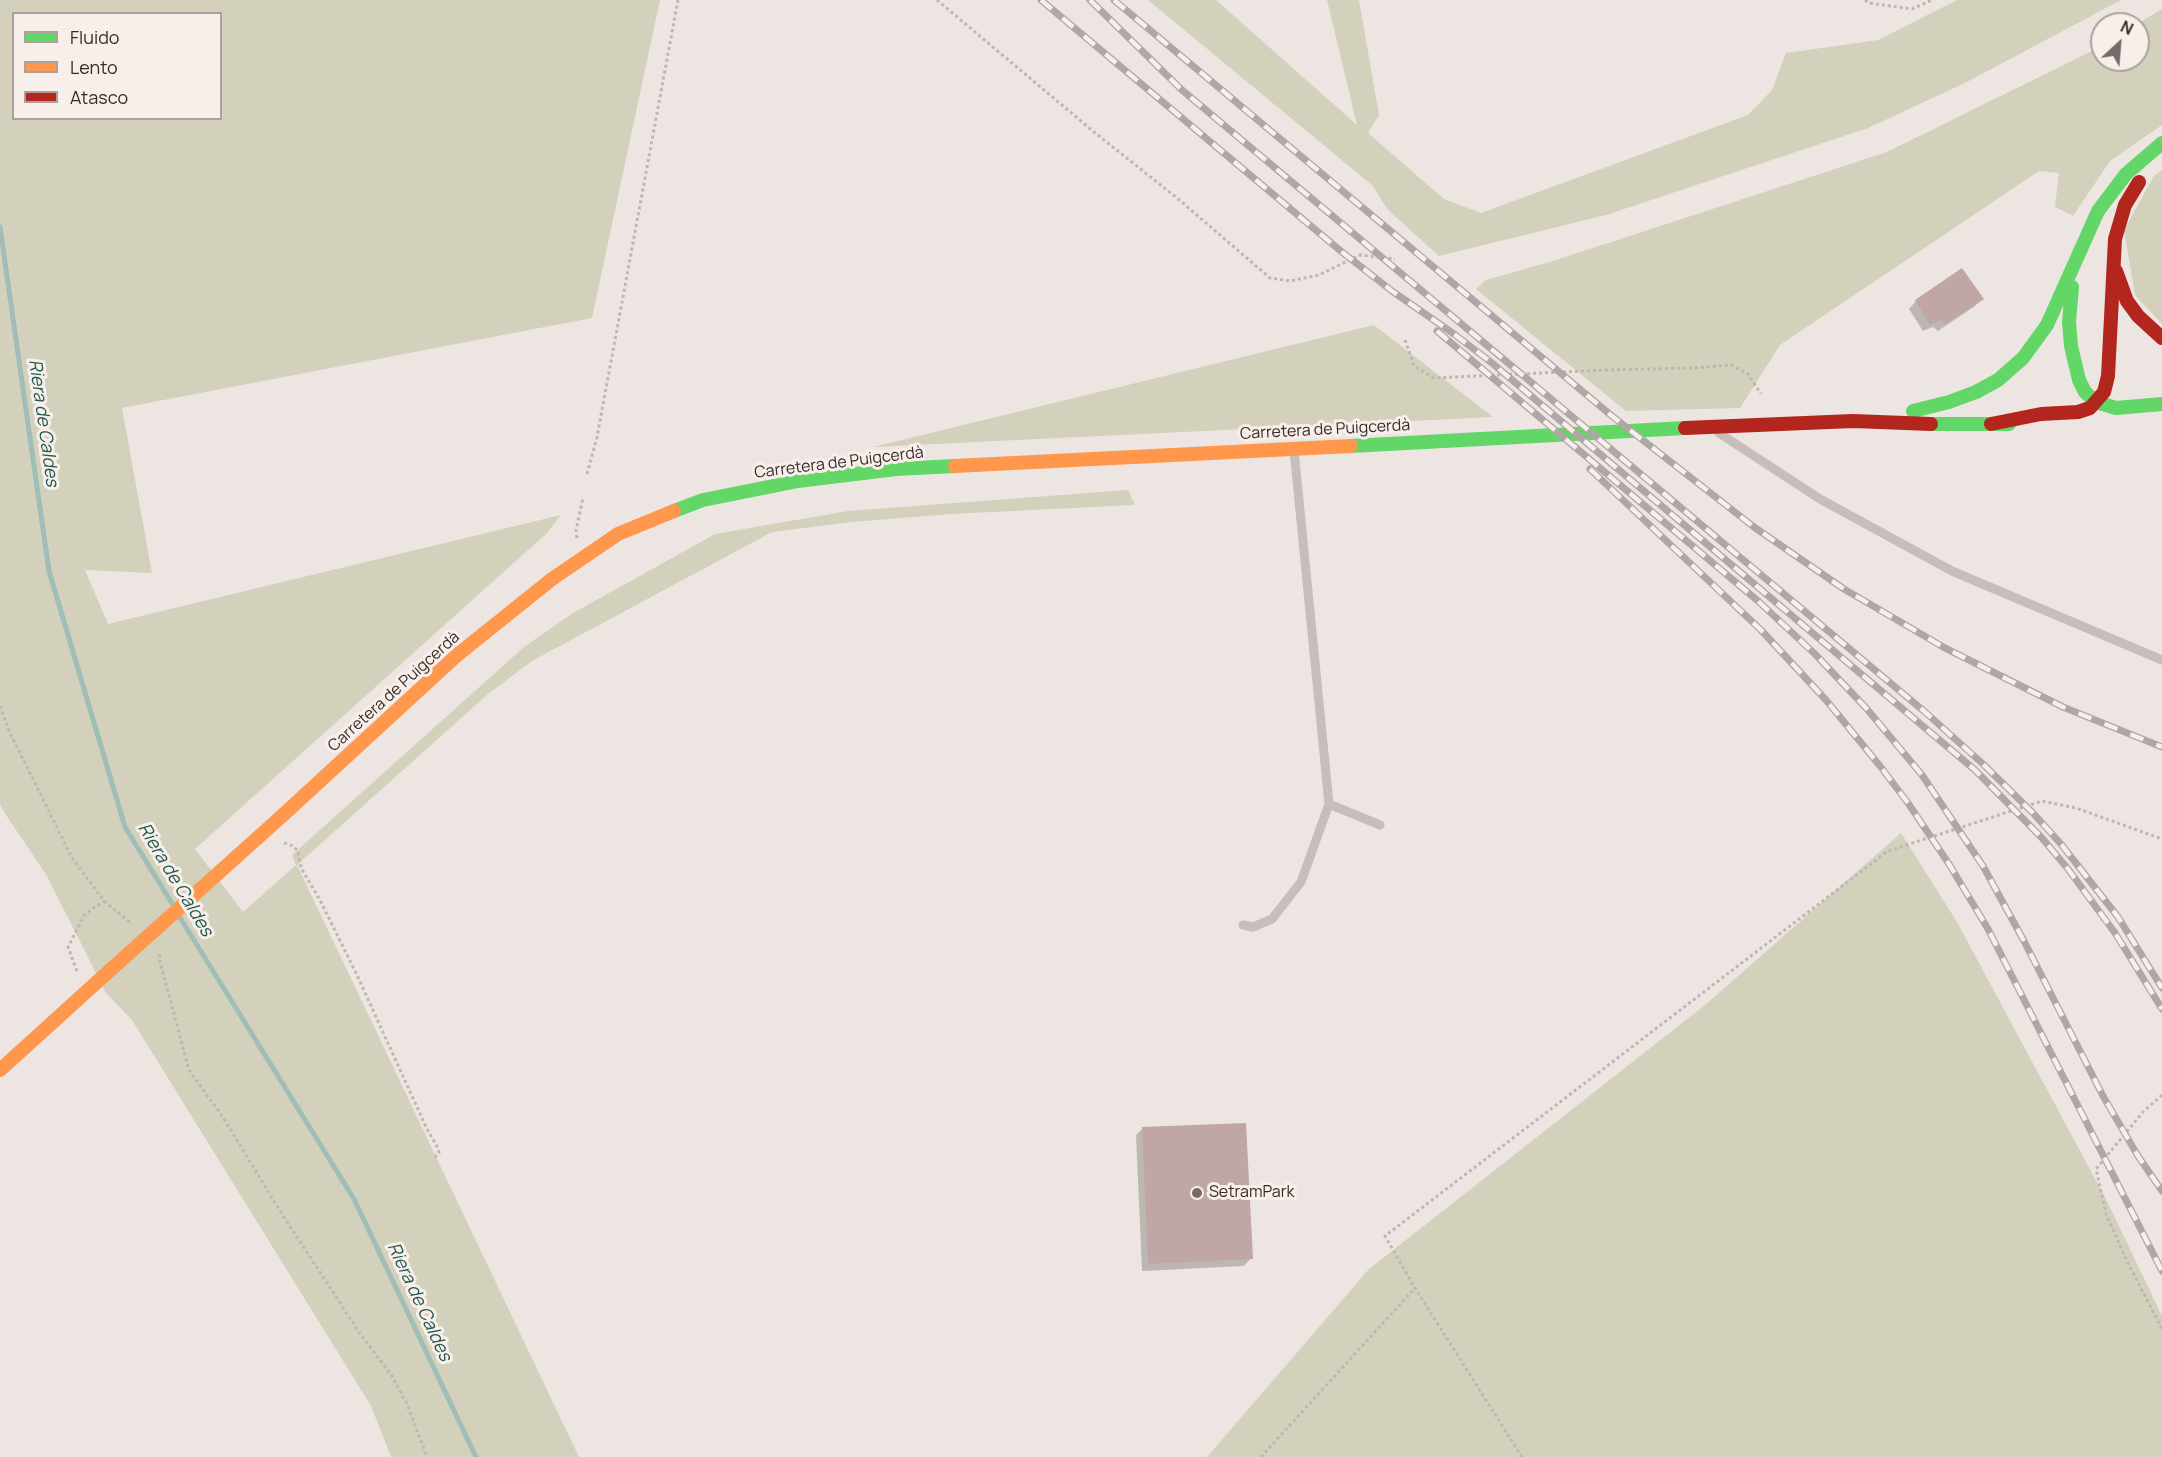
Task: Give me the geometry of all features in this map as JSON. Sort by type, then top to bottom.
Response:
[{"type":"main road","points":[[1853,421],[1913,411],[1949,402],[1976,392],[1998,380],[2011,369],[2023,358],[2047,325],[2098,211],[2126,174],[2162,143]]},
{"type":"main road","points":[[1990,424],[2041,414],[2078,412],[2090,408],[2104,392],[2108,376],[2114,255],[2118,224],[2134,189],[2146,173],[2162,160]]},
{"type":"main road","points":[[2079,253],[2070,296],[2069,322],[2079,380],[2085,392],[2096,402],[2116,408],[2162,404]]},
{"type":"main road","points":[[2114,255],[2116,275],[2127,301],[2138,316],[2162,338]]},
{"type":"main road","points":[[2005,407],[2096,402],[2162,395]]},
{"type":"main road","points":[[1913,411],[1970,408]]},
{"type":"main road","points":[[2044,424],[2105,420],[2162,412]]},
{"type":"main road","points":[[1853,421],[1906,424],[2080,424]]},
{"type":"main road","name":"Carretera de Puigcerdà","points":[[0,1070],[456,656],[552,579],[618,534],[703,500],[798,481],[896,469],[1853,421]]},
{"type":"lane","points":[[1710,427],[1820,499],[1952,571],[2162,660]]},
{"type":"lane","points":[[1243,925],[1253,927],[1272,919],[1300,882],[1329,804],[1294,448]]},
{"type":"lane","points":[[1329,804],[1380,825]]},
{"type":"path","points":[[587,474],[597,437],[678,0]]},
{"type":"path","points":[[937,0],[1270,279],[1290,281],[1319,275],[1360,255],[1395,259]]},
{"type":"path","points":[[1864,0],[1869,3],[1912,9],[1932,0]]},
{"type":"path","points":[[1405,340],[1414,366],[1434,378],[1731,365],[1748,375],[1761,394]]},
{"type":"path","points":[[581,559],[576,530],[583,498]]},
{"type":"path","points":[[0,706],[9,731],[51,813],[56,830],[72,858],[104,901],[133,925]]},
{"type":"path","points":[[1522,1457],[1415,1288],[1385,1236],[1888,851],[2042,801],[2076,808],[2162,838]]},
{"type":"path","points":[[268,828],[280,842],[293,846],[298,851],[301,868],[320,900],[357,975],[427,1129],[438,1148],[439,1153],[434,1158]]},
{"type":"path","points":[[68,947],[85,914],[104,901]]},
{"type":"path","points":[[160,947],[159,958],[189,1070],[222,1116],[353,1322],[392,1376],[407,1404],[427,1457]]},
{"type":"path","points":[[2162,1095],[2143,1112],[2096,1169],[2106,1214],[2162,1329]]},
{"type":"path","points":[[1261,1457],[1415,1288]]},
{"type":"shaded area","points":[[0,0],[660,0],[592,318],[122,408],[152,573],[85,570],[108,624],[561,515],[547,533],[195,849],[243,912],[296,865],[292,855],[524,647],[573,613],[715,534],[848,511],[1128,490],[1135,505],[952,514],[852,522],[772,532],[532,661],[488,694],[297,865],[579,1457],[391,1457],[371,1406],[132,1020],[106,993],[47,876],[0,804]]},
{"type":"shaded area","points":[[1148,0],[1216,0],[1357,125],[1327,0],[1359,0],[1379,115],[1368,133],[1444,199],[1481,213],[1748,115],[1772,90],[1786,53],[1878,40],[1957,0],[2121,0],[2098,12],[2090,12],[2090,16],[1965,83],[1868,128],[1606,215],[1439,256],[1387,209],[1373,186]]},
{"type":"shaded area","points":[[2162,9],[2162,125],[2110,161],[2073,216],[2055,207],[2059,173],[2039,171],[1780,345],[1740,408],[1626,411],[1476,289],[1486,280],[1553,261],[1887,152],[2090,52],[2090,72],[2150,72],[2150,16]]},
{"type":"shaded area","points":[[2162,170],[2162,324],[2135,295],[2124,230],[2154,176]]},
{"type":"shaded area","points":[[1374,325],[1493,417],[873,447]]},
{"type":"shaded area","points":[[1901,833],[1957,922],[2107,1201],[2162,1316],[2162,1457],[1207,1457],[1369,1269],[1705,1005]]},
{"type":"building","points":[[1962,268],[1984,299],[1946,324],[1941,320],[1930,325],[1915,300]]},
{"type":"building","name":"SetramPark","points":[[1246,1123],[1253,1259],[1148,1264],[1142,1127]]},
{"type":"waterway","name":"Riera de Caldes","points":[[0,227],[49,571],[125,827],[173,905]]},
{"type":"waterway","name":"Riera de Caldes","points":[[179,916],[354,1199],[476,1457]]},
{"type":"railway","points":[[1041,0],[1342,252],[1492,363],[1975,770],[2042,838],[2068,869],[2115,933],[2162,1009]]},
{"type":"railway","points":[[1090,0],[1182,90],[1925,712],[1983,764],[2061,844],[2118,917],[2162,988]]},
{"type":"railway","points":[[1114,0],[1612,416],[1754,527],[1844,589],[1945,648],[2063,707],[2162,747]]},
{"type":"railway","points":[[1437,331],[1758,601],[1815,654],[1867,709],[1922,775],[1983,866],[2103,1096],[2138,1156],[2162,1191]]},
{"type":"railway","points":[[1590,469],[1761,630],[1826,700],[1908,803],[1949,864],[1988,929],[2162,1271]]},
{"type":"traffic: fast","points":[[1913,411],[1976,392],[1998,380],[2023,358],[2047,325],[2098,211],[2126,174],[2162,143]]},
{"type":"traffic: fast","points":[[2072,287],[2069,322],[2071,346],[2079,380],[2085,392],[2096,402],[2116,408],[2162,404]]},
{"type":"traffic: fast","points":[[1931,424],[2009,424]]},
{"type":"traffic: fast","points":[[1351,446],[1685,428]]},
{"type":"traffic: fast","points":[[674,511],[703,500],[798,481],[896,469],[955,466]]},
{"type":"traffic: slow","points":[[955,466],[1351,446]]},
{"type":"traffic: slow","points":[[283,815],[456,656],[552,579],[618,534],[674,511]]},
{"type":"traffic: slow","points":[[97,982],[283,815]]},
{"type":"traffic: slow","points":[[0,1070],[97,982]]},
{"type":"traffic: jam","points":[[1991,424],[2041,414],[2078,412],[2090,408],[2104,392],[2108,376],[2115,239],[2125,205],[2139,182]]},
{"type":"traffic: jam","points":[[2116,271],[2127,301],[2138,316],[2162,338]]},
{"type":"traffic: jam","points":[[1685,428],[1853,421],[1931,424]]},
{"type":"place","name":"SetramPark","points":[[1197,1193]]}]
